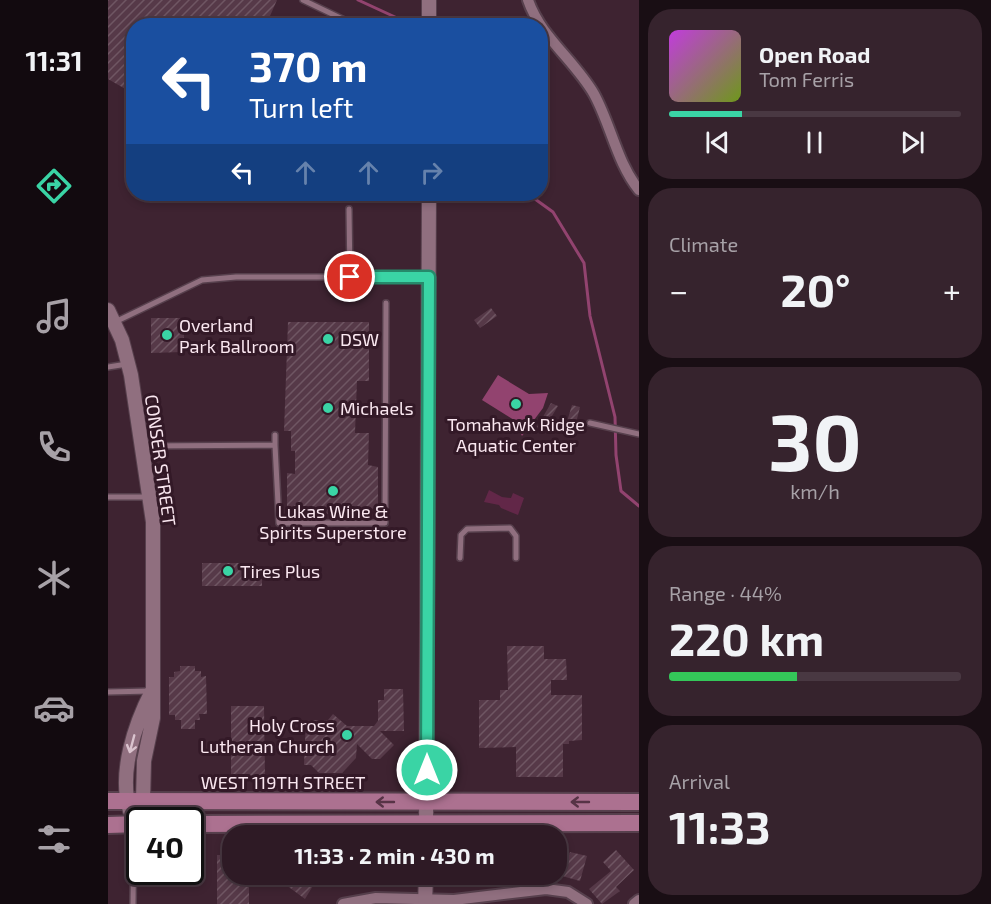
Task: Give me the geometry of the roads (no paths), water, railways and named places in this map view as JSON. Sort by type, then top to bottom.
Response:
[{"type":"main road","name":"WEST 119TH STREET","points":[[108,801],[639,802]]},
{"type":"main road","points":[[567,825],[639,823]]},
{"type":"main road","points":[[108,825],[126,824]]},
{"type":"main road","points":[[204,824],[237,825]]},
{"type":"street","points":[[429,0],[429,18]]},
{"type":"street","points":[[528,0],[535,18]]},
{"type":"street","points":[[548,35],[594,94],[622,162],[639,190]]},
{"type":"street","points":[[427,825],[429,201]]},
{"type":"street","name":"CONSER STREET","points":[[111,316],[129,364],[150,497],[153,547],[153,718],[136,807]]},
{"type":"street","points":[[425,902],[426,885]]},
{"type":"street","points":[[343,904],[376,898],[425,902],[454,900],[546,889],[568,892],[587,904]]},
{"type":"street","points":[[634,904],[639,900]]},
{"type":"lane","points":[[303,0],[340,18]]},
{"type":"lane","points":[[349,209],[350,277]]},
{"type":"lane","points":[[111,316],[202,280],[236,277],[429,277]]},
{"type":"lane","points":[[275,435],[279,523],[385,524],[386,303]]},
{"type":"lane","points":[[108,367],[129,364]]},
{"type":"lane","points":[[590,423],[639,434]]},
{"type":"lane","points":[[141,446],[275,445]]},
{"type":"lane","points":[[108,497],[150,497]]},
{"type":"lane","points":[[460,558],[461,535],[467,529],[510,528],[516,536],[516,558]]},
{"type":"lane","points":[[108,692],[152,691]]},
{"type":"lane","points":[[133,904],[134,885]]},
{"type":"waterway","points":[[358,0],[397,18]]},
{"type":"waterway","points":[[538,201],[553,212],[584,263],[590,316],[615,417],[616,455],[621,491],[639,506]]},
{"type":"place","name":"Overland Park Ballroom","points":[[167,335]]},
{"type":"place","name":"DSW","points":[[328,339]]},
{"type":"place","name":"Tomahawk Ridge Aquatic Center","points":[[516,404]]},
{"type":"place","name":"Michaels","points":[[328,408]]},
{"type":"place","name":"Lukas Wine & Spirits Superstore","points":[[333,491]]},
{"type":"place","name":"Tires Plus","points":[[228,571]]},
{"type":"place","name":"Holy Cross Lutheran Church","points":[[347,735]]}]
